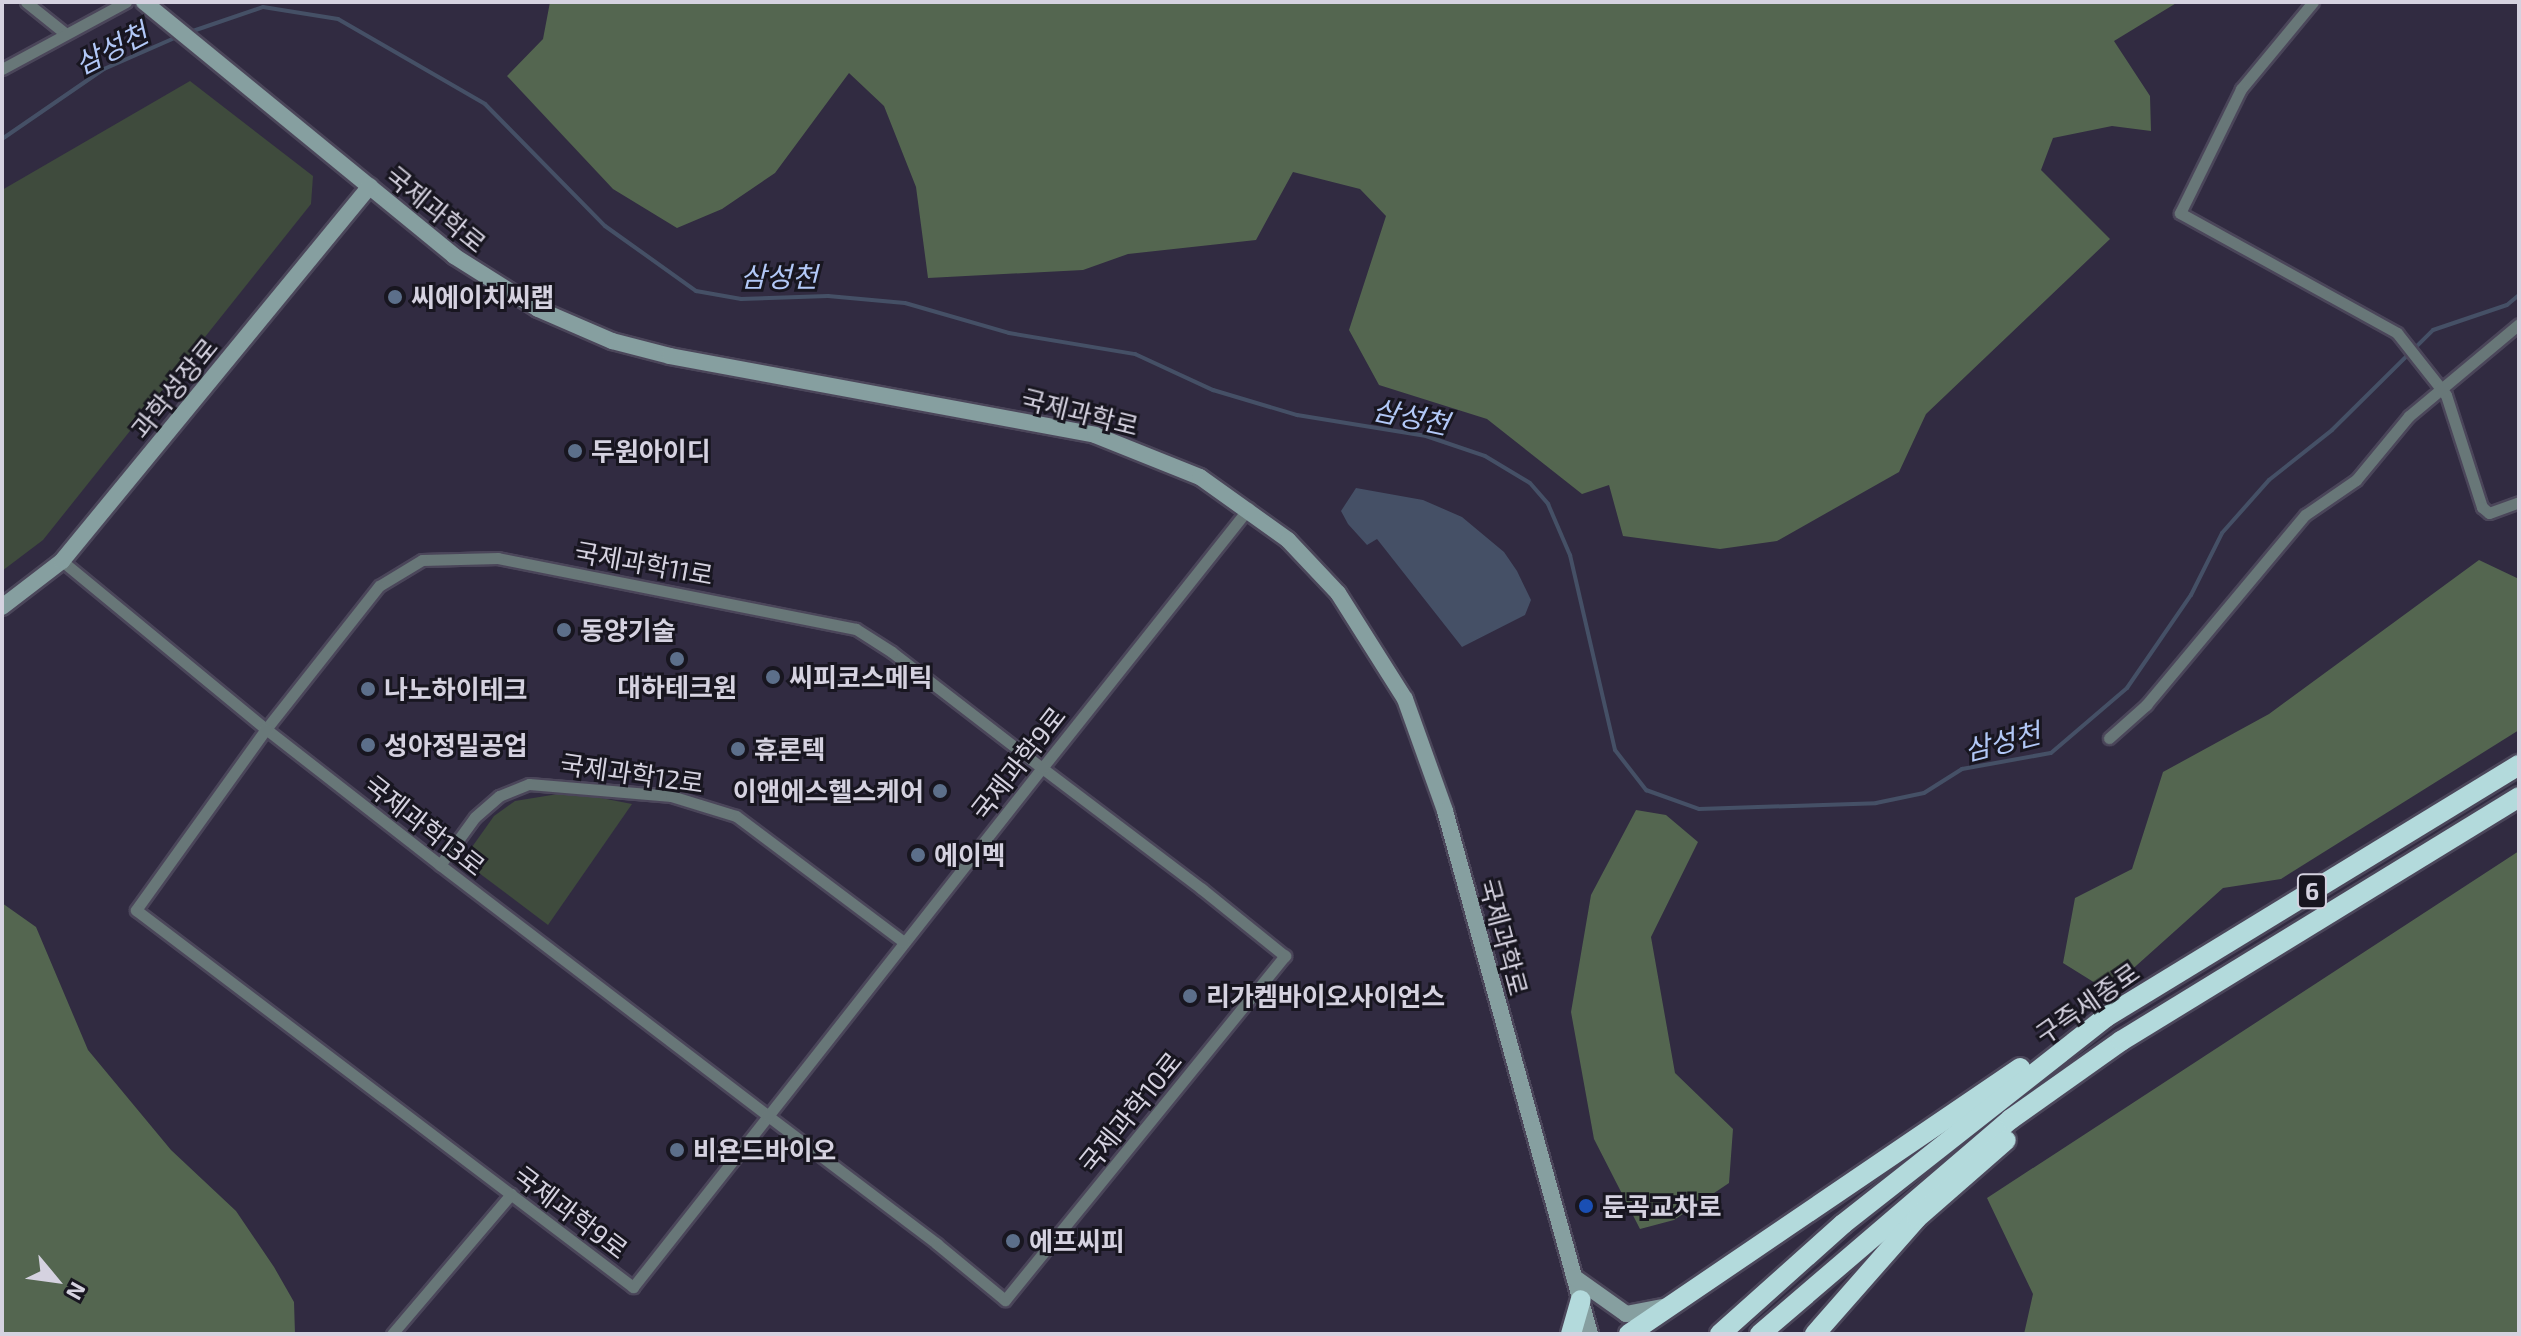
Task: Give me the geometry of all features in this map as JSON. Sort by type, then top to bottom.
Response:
[{"type":"highway","name":"구즉세종로","points":[[1720,1334],[1843,1224],[2106,1017],[2519,765]]},
{"type":"highway","name":"구즉세종로","points":[[1760,1334],[2011,1119],[2121,1041],[2519,797]]},
{"type":"highway","points":[[1629,1334],[1985,1089],[2106,1017]]},
{"type":"highway","points":[[1815,1334],[1917,1218],[2121,1041]]},
{"type":"highway","points":[[1571,1334],[1581,1300]]},
{"type":"street","points":[[26,2],[66,34]]},
{"type":"street","points":[[2,69],[126,2]]},
{"type":"street","name":"국제과학로","points":[[144,2],[503,292],[612,341],[1095,435],[1200,477],[1249,507],[1338,593],[1379,649],[1405,699],[1445,811],[1590,1334]]},
{"type":"street","points":[[2313,2],[2241,89],[2180,213],[2406,341],[2442,387],[2482,507],[2489,513],[2519,502]]},
{"type":"street","name":"과학성장로","points":[[2,607],[62,561],[370,186]]},
{"type":"street","points":[[2109,738],[2146,705],[2305,515],[2356,480],[2442,387],[2519,324]]},
{"type":"street","name":"국제과학9로","points":[[266,729],[136,910],[633,1287],[1249,507]]},
{"type":"street","name":"국제과학11로","points":[[266,729],[379,586],[422,560],[475,555],[856,629],[1042,768]]},
{"type":"street","name":"국제과학13로","points":[[62,561],[266,729],[768,1116]]},
{"type":"street","name":"국제과학10로","points":[[768,1116],[1005,1300],[1285,956],[1042,768]]},
{"type":"street","name":"국제과학12로","points":[[440,865],[475,817],[499,796],[529,784],[671,796],[736,816],[904,942]]},
{"type":"street","points":[[392,1334],[511,1194]]},
{"type":"street","points":[[1574,1277],[1626,1314],[1672,1304]]},
{"type":"green space","points":[[550,2],[2178,2],[2114,41],[2150,96],[2151,131],[2112,126],[2053,138],[2041,170],[2110,239],[1926,414],[1899,472],[1777,541],[1720,549],[1623,536],[1609,485],[1582,494],[1487,419],[1379,385],[1349,330],[1386,216],[1360,189],[1293,172],[1256,240],[1128,254],[1083,270],[928,278],[916,187],[884,106],[849,73],[775,173],[722,209],[677,228],[613,189],[507,76],[543,39]]},
{"type":"green space","points":[[190,81],[313,176],[311,204],[43,540],[2,571],[2,190]]},
{"type":"green space","points":[[2479,560],[2519,579],[2519,730],[2281,879],[2223,888],[2108,991],[2063,963],[2075,898],[2132,869],[2163,772],[2269,714]]},
{"type":"green space","points":[[570,792],[632,804],[548,925],[479,873],[472,847],[494,816],[515,801]]},
{"type":"green space","points":[[1636,810],[1666,815],[1698,842],[1651,937],[1675,1073],[1733,1129],[1729,1183],[1674,1220],[1640,1229],[1594,1139],[1571,1012],[1591,895]]},
{"type":"green space","points":[[2519,851],[2519,1334],[2024,1334],[2033,1294],[1987,1198]]},
{"type":"green space","points":[[2,903],[36,927],[88,1050],[171,1150],[236,1211],[294,1302],[295,1334],[2,1334]]},
{"type":"water","points":[[1356,488],[1423,500],[1462,517],[1504,552],[1517,571],[1531,600],[1525,615],[1462,647],[1377,539],[1367,545],[1348,524],[1341,511]]},
{"type":"waterway","name":"삼성천","points":[[187,33],[263,7],[338,19],[485,104],[605,226],[696,291],[741,299],[828,296],[905,303],[1009,333],[1135,354],[1213,390],[1297,415],[1426,436],[1485,456],[1530,483],[1548,504],[1570,555],[1615,750],[1646,790],[1699,809],[1876,803],[1924,793],[1962,769],[2051,753],[2127,688],[2191,595],[2222,533],[2269,480],[2332,430],[2433,330],[2507,305],[2519,295]]},
{"type":"waterway","name":"삼성천","points":[[2,139],[104,69],[179,36]]},
{"type":"place","name":"씨에이치씨랩","points":[[395,297]]},
{"type":"place","name":"두원아이디","points":[[575,451]]},
{"type":"place","name":"동양기술","points":[[564,630]]},
{"type":"place","name":"대하테크원","points":[[677,659]]},
{"type":"place","name":"씨피코스메틱","points":[[773,677]]},
{"type":"place","name":"나노하이테크","points":[[368,689]]},
{"type":"place","name":"성아정밀공업","points":[[368,745]]},
{"type":"place","name":"휴론텍","points":[[738,749]]},
{"type":"place","name":"이앤에스헬스케어","points":[[940,791]]},
{"type":"place","name":"에이멕","points":[[918,855]]},
{"type":"place","name":"리가켐바이오사이언스","points":[[1190,996]]},
{"type":"place","name":"비욘드바이오","points":[[677,1150]]},
{"type":"place","name":"둔곡교차로","points":[[1586,1206]]},
{"type":"place","name":"에프씨피","points":[[1013,1241]]}]
